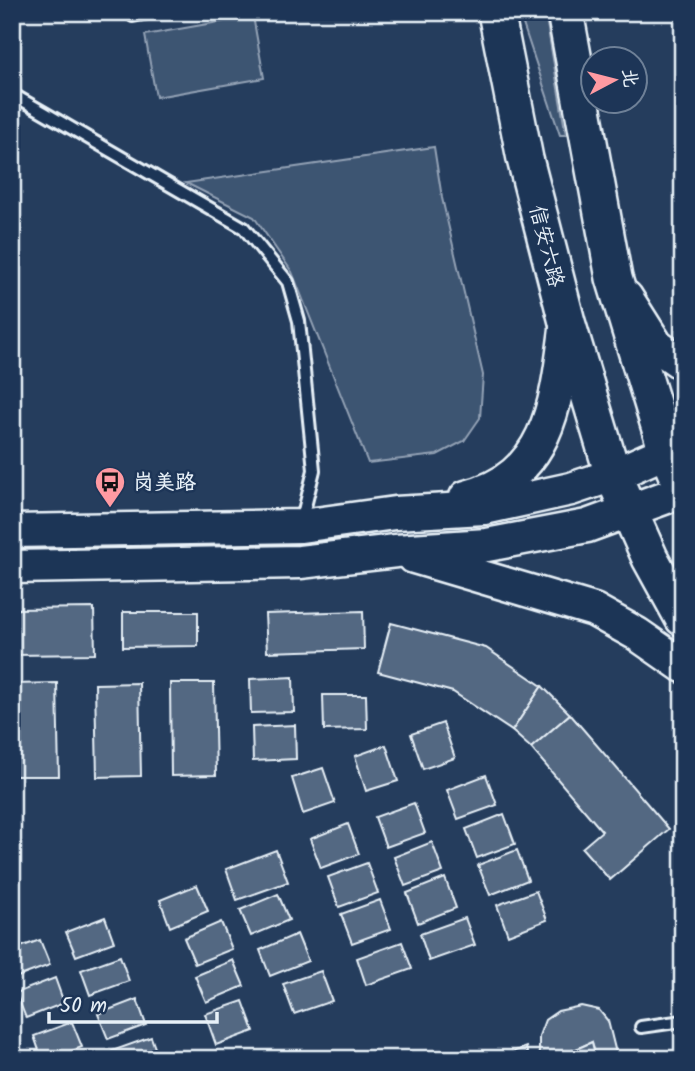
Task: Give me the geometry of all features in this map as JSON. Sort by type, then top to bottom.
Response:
[{"type":"main road","name":"信安六路","points":[[496,12],[525,159],[567,322],[613,475],[650,558],[683,618]]},
{"type":"main road","points":[[12,567],[300,562],[396,551],[487,545],[578,528],[629,512],[683,490],[675,448],[614,278],[565,12]]},
{"type":"main road","points":[[614,278],[657,346],[683,364]]},
{"type":"main road","points":[[396,513],[471,496],[502,484],[520,470],[542,438],[556,401],[567,322]]},
{"type":"main road","points":[[12,531],[301,526],[396,513],[484,508],[570,489],[613,475],[675,448]]},
{"type":"main road","points":[[484,508],[487,545]]},
{"type":"main road","points":[[396,551],[594,610],[637,634],[683,666]]},
{"type":"lane","points":[[132,12],[133,16],[154,12]]},
{"type":"lane","points":[[12,94],[244,228],[288,282],[299,321],[314,470],[301,526]]},
{"type":"lane","points":[[641,1027],[683,1021]]},
{"type":"shaded area","points":[[519,12],[545,12],[566,135],[560,135]]},
{"type":"shaded area","points":[[253,16],[264,78],[156,97],[145,35]]},
{"type":"shaded area","points":[[434,147],[442,198],[483,375],[480,418],[464,441],[437,455],[368,463],[292,272],[254,217],[186,183]]},
{"type":"building","points":[[94,608],[95,654],[12,655],[12,609]]},
{"type":"building","points":[[363,611],[364,649],[267,652],[265,614]]},
{"type":"building","points":[[123,612],[198,612],[198,646],[123,647]]},
{"type":"building","points":[[391,623],[486,648],[542,686],[512,731],[453,692],[378,672]]},
{"type":"building","points":[[293,677],[294,712],[251,713],[250,679]]},
{"type":"building","points":[[57,683],[59,776],[15,776],[13,684]]},
{"type":"building","points":[[139,683],[141,776],[97,777],[95,684]]},
{"type":"building","points":[[170,683],[214,683],[216,775],[171,776]]},
{"type":"building","points":[[542,686],[570,714],[531,748],[512,731]]},
{"type":"building","points":[[323,695],[366,695],[367,729],[324,730]]},
{"type":"building","points":[[570,714],[669,829],[610,880],[582,848],[602,831],[531,748]]},
{"type":"building","points":[[443,723],[455,758],[423,769],[411,734]]},
{"type":"building","points":[[295,725],[296,759],[253,761],[252,727]]},
{"type":"building","points":[[386,745],[398,781],[366,791],[355,756]]},
{"type":"building","points":[[323,768],[335,803],[303,814],[292,778]]},
{"type":"building","points":[[486,775],[497,805],[458,819],[447,790]]},
{"type":"building","points":[[414,803],[425,833],[386,847],[375,817]]},
{"type":"building","points":[[504,814],[515,844],[477,858],[466,829]]},
{"type":"building","points":[[348,824],[359,854],[321,868],[310,839]]},
{"type":"building","points":[[432,842],[443,872],[405,886],[394,857]]},
{"type":"building","points":[[276,850],[288,882],[237,900],[226,869]]},
{"type":"building","points":[[517,850],[528,880],[490,895],[478,865]]},
{"type":"building","points":[[367,863],[378,893],[339,907],[328,877]]},
{"type":"building","points":[[445,878],[456,908],[418,923],[407,893]]},
{"type":"building","points":[[197,885],[208,911],[170,927],[160,900]]},
{"type":"building","points":[[536,891],[547,920],[508,935],[497,905]]},
{"type":"building","points":[[278,894],[289,920],[251,936],[240,910]]},
{"type":"building","points":[[380,900],[391,929],[352,943],[341,914]]},
{"type":"building","points":[[105,917],[114,942],[76,956],[66,932]]},
{"type":"building","points":[[465,918],[475,945],[429,961],[420,934]]},
{"type":"building","points":[[221,922],[232,949],[195,964],[184,938]]},
{"type":"building","points":[[297,934],[308,961],[270,976],[260,950]]},
{"type":"building","points":[[40,940],[50,965],[12,979],[12,950]]},
{"type":"building","points":[[402,942],[412,969],[366,985],[357,958]]},
{"type":"building","points":[[120,956],[129,981],[90,995],[81,970]]},
{"type":"building","points":[[233,960],[244,986],[206,1002],[195,976]]},
{"type":"building","points":[[321,971],[332,1001],[294,1014],[283,984]]},
{"type":"building","points":[[55,978],[64,1003],[26,1018],[16,993]]},
{"type":"building","points":[[137,999],[146,1025],[108,1039],[98,1014]]},
{"type":"building","points":[[243,1001],[254,1031],[216,1045],[205,1014]]},
{"type":"building","points":[[581,1006],[599,1010],[608,1021],[616,1053],[611,1059],[596,1059],[592,1042],[554,1059],[539,1059],[539,1036],[545,1020],[558,1011]]},
{"type":"building","points":[[72,1022],[82,1047],[51,1059],[42,1059],[34,1036]]},
{"type":"building","points":[[151,1037],[159,1059],[115,1059],[112,1051]]},
{"type":"building","points":[[592,1042],[596,1059],[554,1059]]},
{"type":"building","points":[[526,1047],[528,1057],[539,1055],[539,1059],[493,1059]]},
{"type":"place","name":"岗美路","points":[[110,509]]}]
